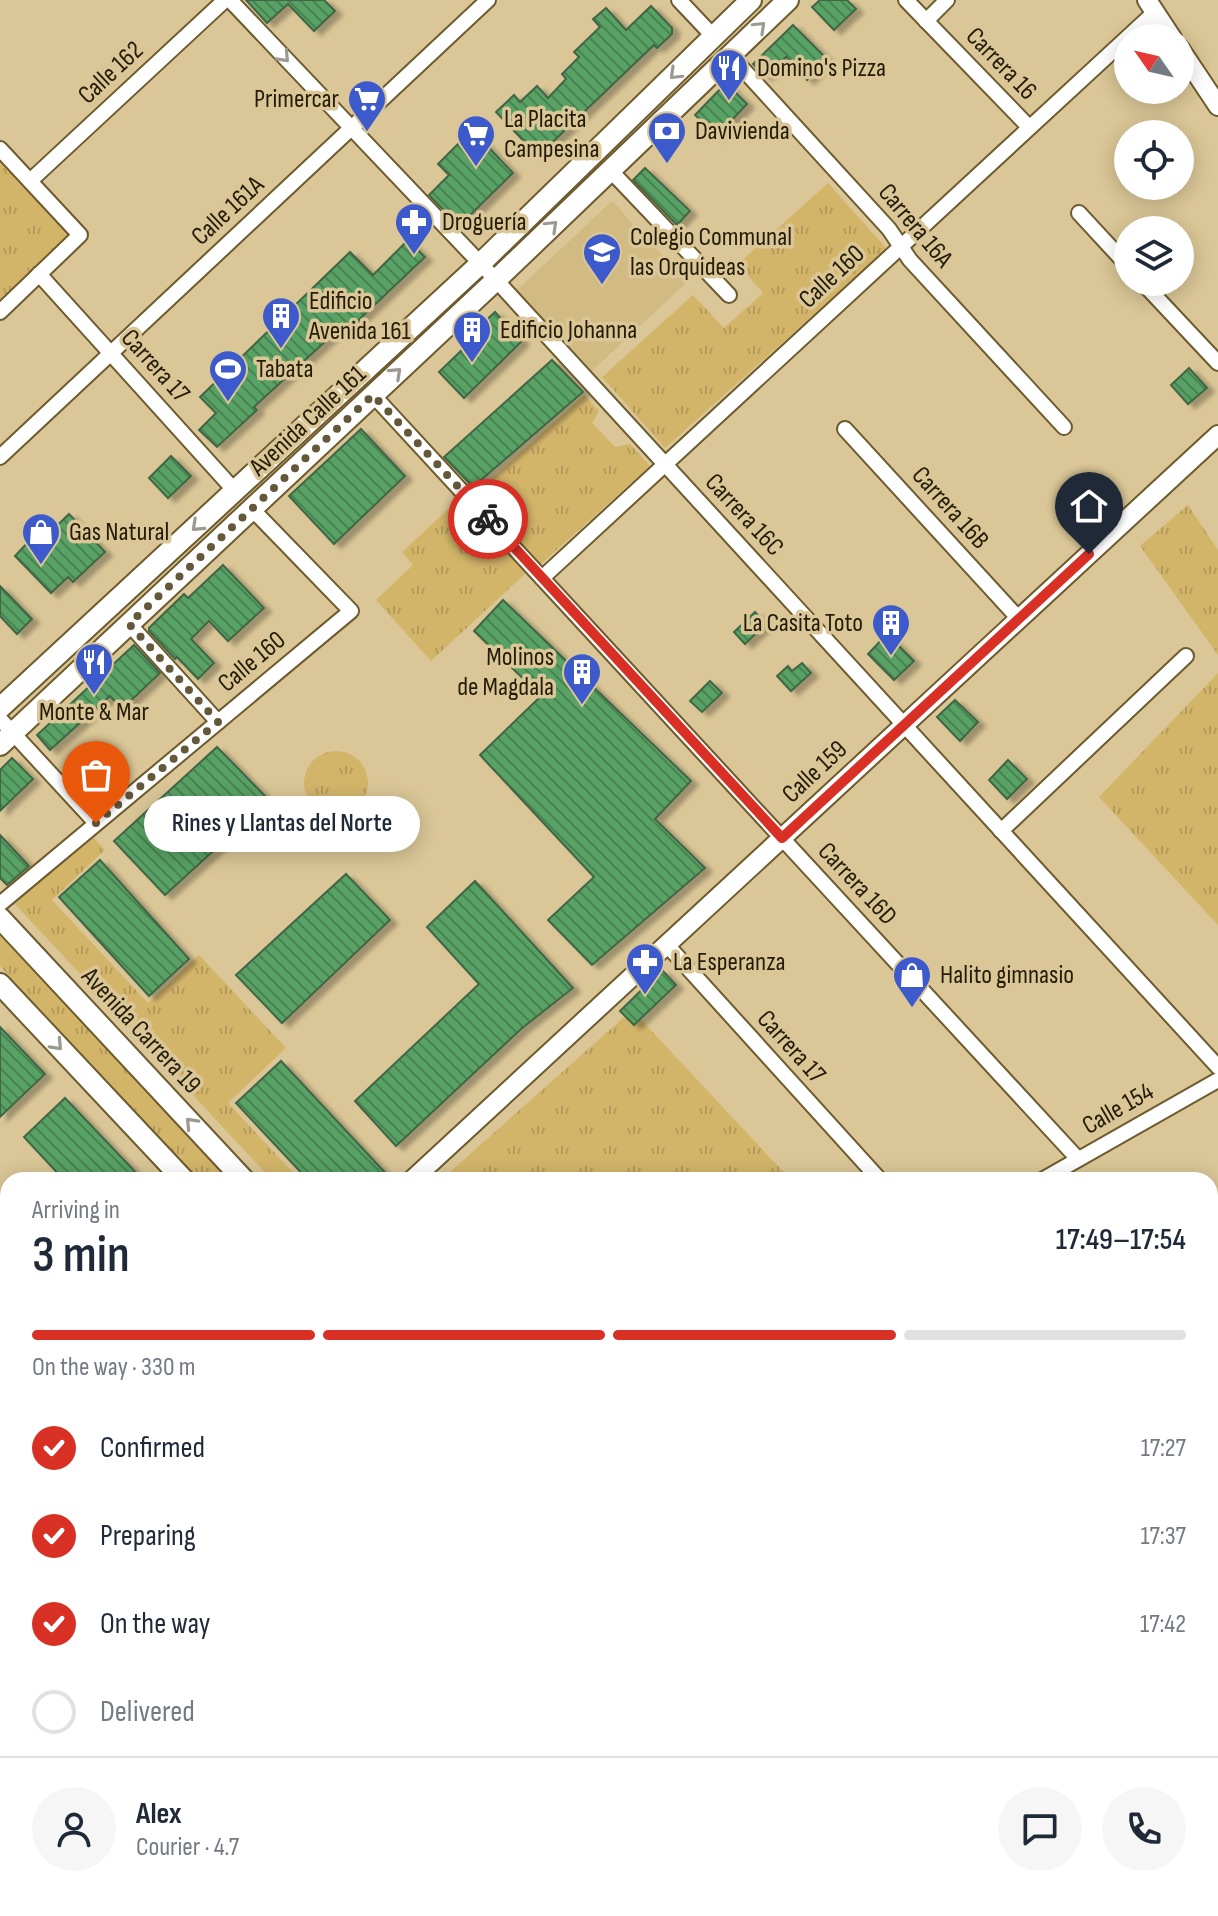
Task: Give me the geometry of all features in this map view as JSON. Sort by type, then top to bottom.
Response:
[{"type":"main road","name":"Avenida Calle 161","points":[[0,708],[480,264],[751,0]]},
{"type":"main road","name":"Avenida Calle 161","points":[[4,733],[129,624],[496,280],[788,0]]},
{"type":"main road","name":"Avenida Carrera 19","points":[[0,918],[237,1172]]},
{"type":"main road","points":[[1,988],[176,1172]]},
{"type":"street","name":"Carrera 16C","points":[[228,0],[496,280],[1218,1067]]},
{"type":"street","name":"Calle 162","points":[[30,181],[228,0]]},
{"type":"street","name":"Calle 161A","points":[[0,457],[488,0]]},
{"type":"street","points":[[679,0],[713,36]]},
{"type":"street","name":"Carrera 16","points":[[906,0],[1029,127]]},
{"type":"street","points":[[926,21],[947,0]]},
{"type":"street","points":[[1151,6],[1163,24]]},
{"type":"street","name":"Calle 160","points":[[542,578],[1029,127],[1151,6]]},
{"type":"street","name":"Carrera 16A","points":[[730,55],[889,229],[910,260],[1064,427]]},
{"type":"street","points":[[1194,70],[1218,106]]},
{"type":"street","points":[[0,149],[80,235],[0,312]]},
{"type":"street","points":[[610,170],[729,295]]},
{"type":"street","points":[[1079,213],[1114,251]]},
{"type":"street","name":"Carrera 17","points":[[39,274],[235,491]]},
{"type":"street","points":[[1155,296],[1218,363]]},
{"type":"street","name":"Carrera 16D","points":[[373,395],[1078,1159]]},
{"type":"street","name":"Carrera 16B","points":[[845,429],[1019,619]]},
{"type":"street","name":"Calle 159","points":[[421,1172],[1218,435]]},
{"type":"street","name":"Calle 160","points":[[0,904],[351,611],[252,509]]},
{"type":"street","points":[[129,624],[218,722]]},
{"type":"street","points":[[1001,831],[1186,656]]},
{"type":"street","points":[[4,733],[96,823]]},
{"type":"street","name":"Carrera 17","points":[[667,945],[873,1172]]},
{"type":"street","name":"Calle 154","points":[[1056,1172],[1218,1080]]},
{"type":"shaded area","name":"Colegio Communal las Orquideas","points":[[612,201],[687,282],[592,371],[517,290]]},
{"type":"green space","points":[[0,162],[69,234],[0,300]]},
{"type":"green space","points":[[828,183],[887,249],[665,448],[602,377],[693,295],[724,328],[763,293],[738,264]]},
{"type":"green space","points":[[584,395],[599,411],[592,423],[615,447],[630,444],[650,466],[540,565],[476,493]]},
{"type":"green space","points":[[459,499],[527,572],[431,661],[376,600],[413,565],[402,552]]},
{"type":"green space","points":[[1188,505],[1218,550],[1218,655],[1140,546]]},
{"type":"green space","points":[[1218,673],[1218,925],[1099,797]]},
{"type":"green space","points":[[336,751],[354,757],[362,765],[368,783],[362,801],[354,809],[336,815],[318,809],[310,801],[304,783],[310,765],[318,757]]},
{"type":"green space","points":[[91,835],[105,850],[52,900],[148,1003],[199,955],[286,1048],[228,1103],[293,1172],[265,1172],[13,902]]},
{"type":"green space","points":[[0,933],[224,1172],[190,1172],[0,966]]},
{"type":"green space","points":[[632,1010],[784,1172],[450,1172]]},
{"type":"building","points":[[246,0],[324,0],[335,11],[314,31],[288,4],[267,23]]},
{"type":"building","points":[[820,0],[847,0],[856,9],[834,30],[812,7]]},
{"type":"building","points":[[651,6],[672,28],[672,34],[657,48],[654,45],[538,156],[496,112],[514,95],[520,102],[537,86],[548,98],[566,79],[562,74],[579,57],[574,52],[600,27],[593,19],[606,8],[626,30]]},
{"type":"building","points":[[793,25],[828,60],[807,80],[786,57],[765,76],[753,64]]},
{"type":"building","points":[[726,83],[747,104],[717,136],[695,115]]},
{"type":"building","name":"La Placita Campesina","points":[[472,130],[513,173],[459,226],[429,195],[449,175],[438,164]]},
{"type":"building","points":[[645,168],[690,211],[677,225],[633,180]]},
{"type":"building","points":[[408,240],[425,257],[346,332],[341,327],[254,407],[257,410],[217,447],[199,430],[216,413],[200,397],[350,252],[373,275]]},
{"type":"building","points":[[495,312],[522,341],[464,398],[439,372],[467,345],[464,341]]},
{"type":"building","points":[[552,360],[583,392],[473,487],[444,457]]},
{"type":"building","points":[[1189,368],[1207,388],[1188,404],[1171,385]]},
{"type":"building","points":[[361,429],[405,476],[334,544],[289,496]]},
{"type":"building","points":[[171,456],[191,476],[168,498],[149,478]]},
{"type":"building","points":[[69,514],[105,552],[73,582],[68,577],[51,593],[15,556],[31,539],[37,545]]},
{"type":"building","points":[[223,565],[264,608],[228,641],[209,621],[191,639],[214,663],[198,679],[177,657],[175,659],[149,628],[184,594],[188,598]]},
{"type":"building","points":[[0,586],[32,619],[17,634],[0,616]]},
{"type":"building","points":[[503,600],[691,781],[655,819],[705,868],[592,965],[548,920],[594,877],[480,755],[541,696],[474,631]]},
{"type":"building","points":[[755,612],[766,624],[745,644],[734,632]]},
{"type":"building","name":"La Casita Toto","points":[[887,634],[914,661],[894,680],[868,654]]},
{"type":"building","points":[[134,645],[160,673],[122,709],[110,696],[50,750],[37,735]]},
{"type":"building","points":[[802,663],[811,673],[791,691],[777,676],[788,666],[792,671]]},
{"type":"building","points":[[710,681],[722,693],[702,712],[690,701]]},
{"type":"building","points":[[955,700],[978,722],[960,741],[937,717]]},
{"type":"building","points":[[217,747],[269,800],[165,895],[114,841]]},
{"type":"building","points":[[12,758],[33,779],[0,811],[0,770]]},
{"type":"building","points":[[1008,760],[1027,779],[1007,799],[989,780]]},
{"type":"building","points":[[0,835],[29,866],[7,885],[0,878]]},
{"type":"building","points":[[100,860],[189,959],[149,996],[59,897]]},
{"type":"building","points":[[346,874],[390,920],[282,1023],[236,975]]},
{"type":"building","points":[[475,881],[573,988],[521,1029],[396,1146],[355,1101],[479,984],[427,927]]},
{"type":"building","points":[[662,970],[676,985],[634,1025],[620,1011]]},
{"type":"building","points":[[0,1027],[45,1074],[0,1117]]},
{"type":"building","points":[[281,1061],[385,1172],[301,1172],[236,1103]]},
{"type":"building","points":[[65,1098],[135,1172],[57,1172],[24,1137]]},
{"type":"way so far","points":[[96,823],[218,722],[129,624],[373,395],[488,519]]},
{"type":"place","name":"Domino's Pizza","points":[[729,102]]},
{"type":"place","name":"Primercar","points":[[367,133]]},
{"type":"place","name":"Davivienda","points":[[667,165]]},
{"type":"place","name":"La Placita Campesina","points":[[476,168]]},
{"type":"place","name":"Droguería","points":[[414,256]]},
{"type":"place","name":"Colegio Communal las Orquideas","points":[[602,286]]},
{"type":"place","name":"Edificio Avenida 161","points":[[281,350]]},
{"type":"place","name":"Edificio Johanna","points":[[472,364]]},
{"type":"place","name":"Tabata","points":[[228,403]]},
{"type":"place","name":"Gas Natural","points":[[41,566]]},
{"type":"place","name":"La Casita Toto","points":[[891,657]]},
{"type":"place","name":"Monte & Mar","points":[[94,696]]},
{"type":"place","name":"Molinos de Magdala","points":[[582,706]]},
{"type":"place","name":"Rines y Llantas del Norte","points":[[96,823]]},
{"type":"place","name":"La Esperanza","points":[[645,996]]},
{"type":"place","name":"Halito gimnasio","points":[[912,1009]]},
{"type":"route","points":[[488,519],[782,838],[1089,554]]}]
